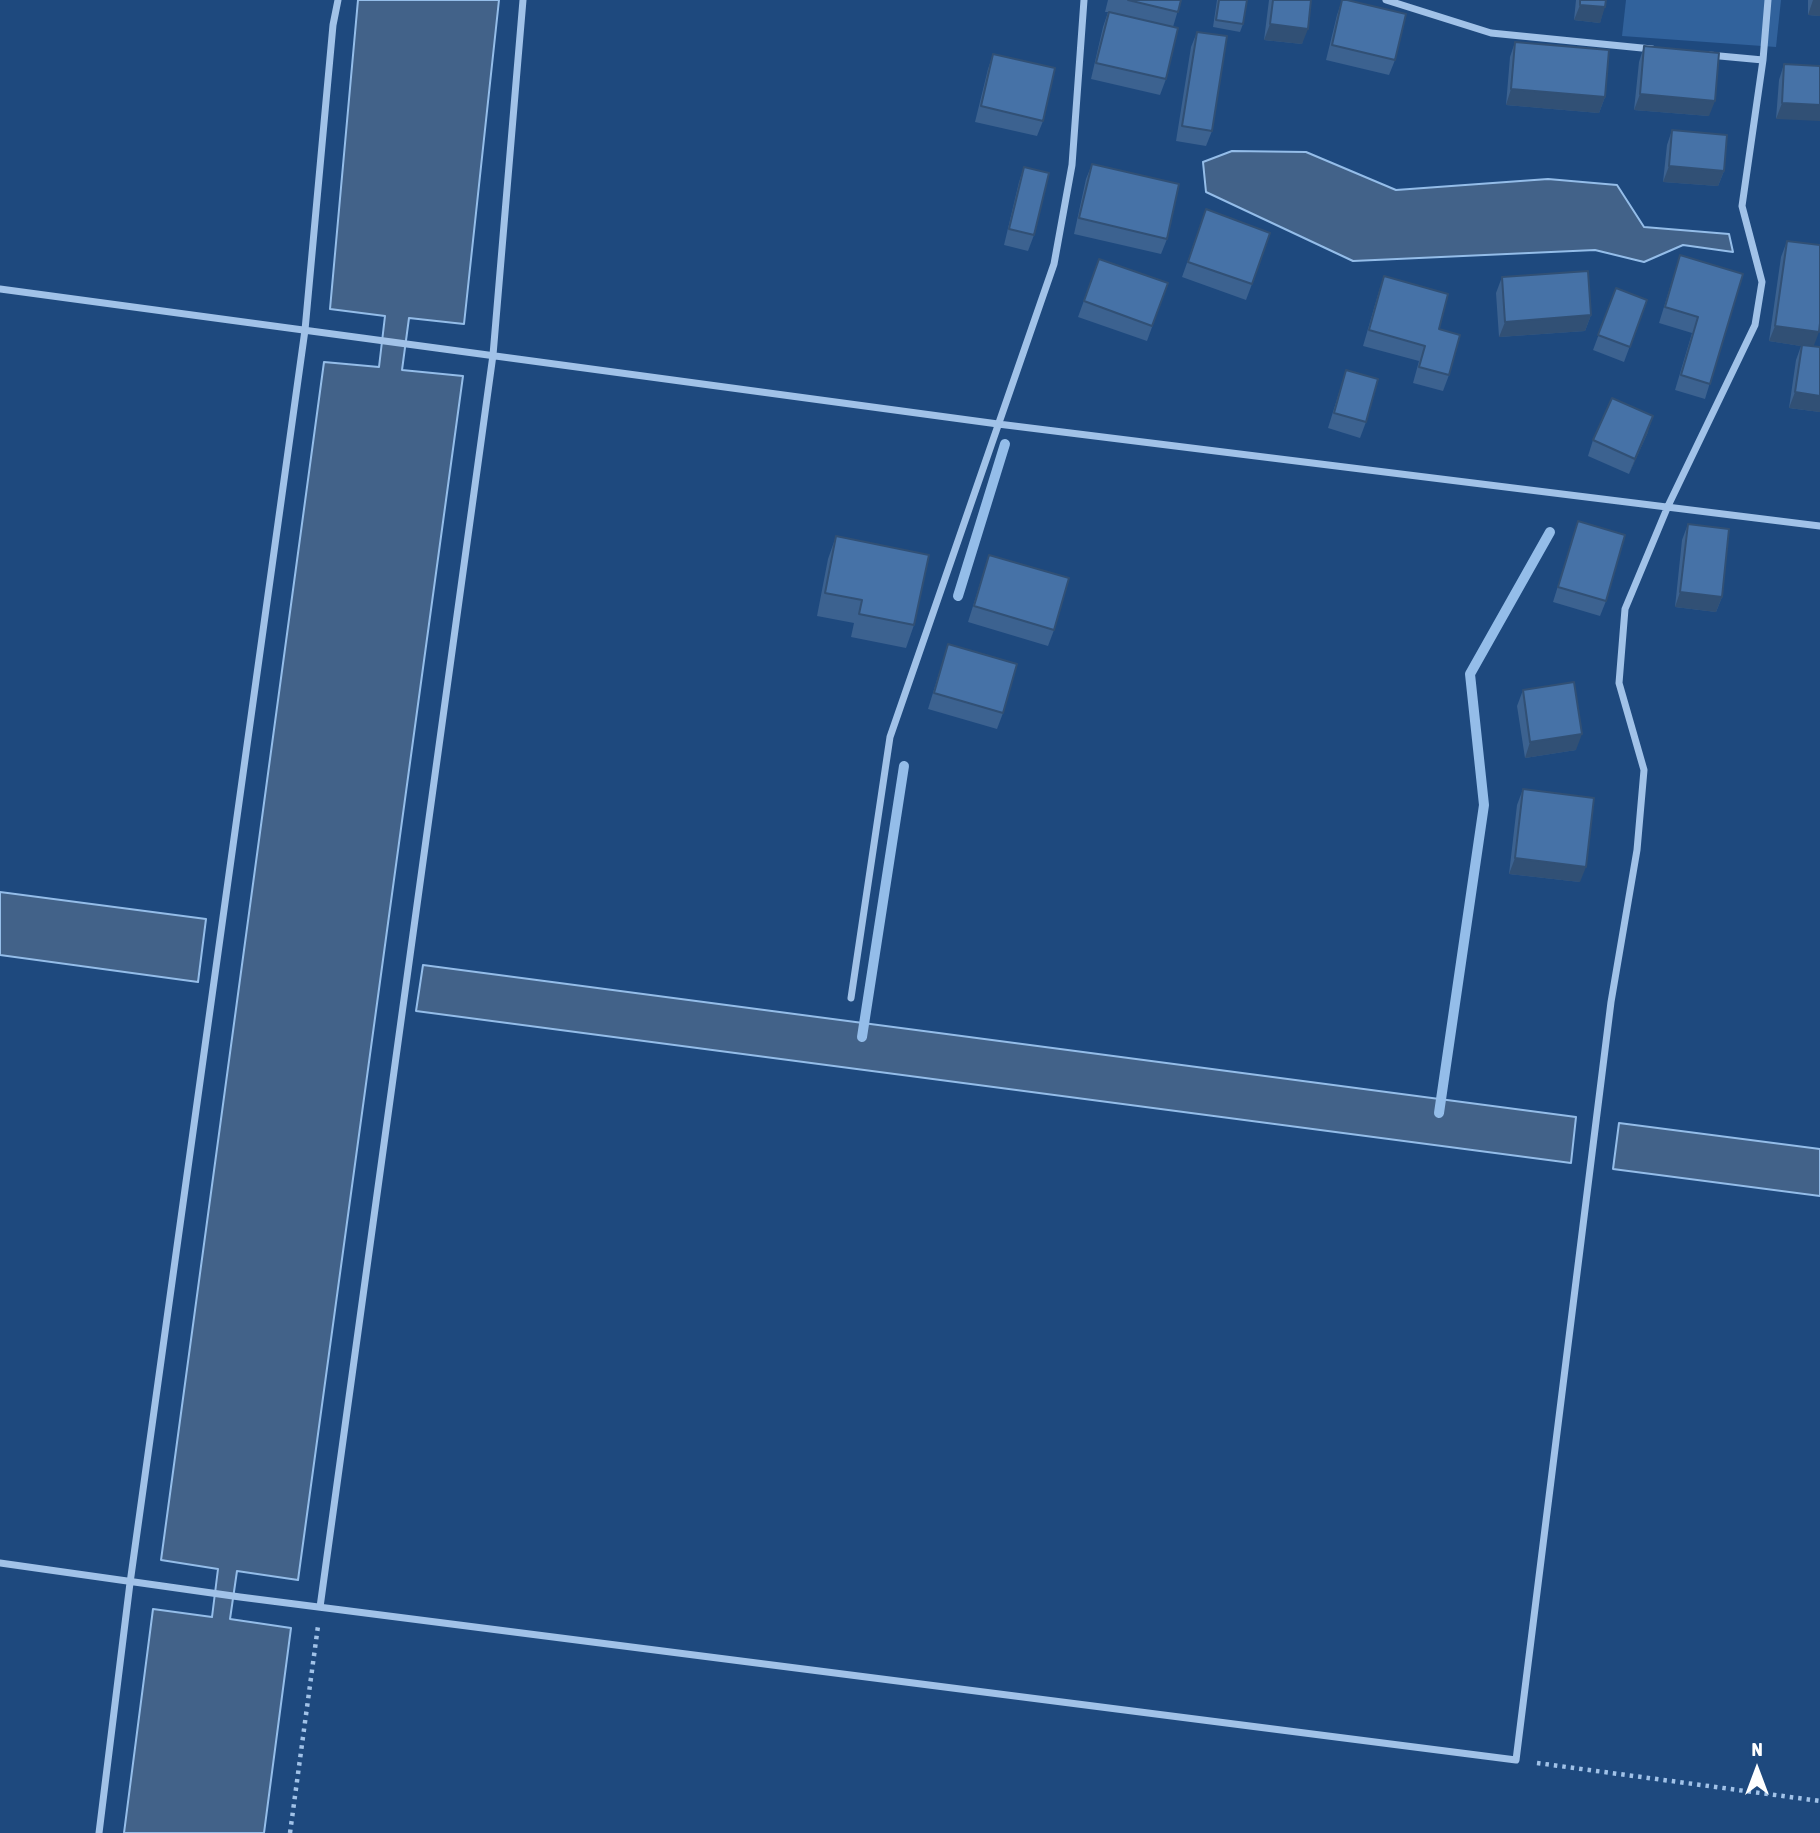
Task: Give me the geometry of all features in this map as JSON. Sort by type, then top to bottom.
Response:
[{"type":"street","points":[[99,1833],[130,1583],[305,330],[338,0]]},
{"type":"street","points":[[320,1607],[493,355],[523,0]]},
{"type":"street","points":[[851,998],[890,737],[1054,264],[1072,165],[1084,0]]},
{"type":"street","points":[[1386,0],[1492,33],[1668,51]]},
{"type":"street","points":[[0,1563],[130,1583],[1516,1760],[1611,1002],[1637,850],[1644,770],[1619,683],[1625,608],[1668,506],[1755,325],[1762,282],[1742,206],[1763,60],[1768,0]]},
{"type":"street","points":[[1695,53],[1763,60]]},
{"type":"street","points":[[0,289],[998,424],[1820,526]]},
{"type":"path","points":[[290,1833],[320,1607]]},
{"type":"path","points":[[1516,1760],[1820,1801]]},
{"type":"shaded area","points":[[358,0],[499,0],[464,324],[409,318],[402,370],[463,376],[298,1580],[237,1571],[230,1619],[291,1628],[264,1833],[124,1833],[153,1609],[212,1617],[218,1569],[161,1560],[324,362],[379,367],[385,316],[330,309]]},
{"type":"shaded area","points":[[1626,0],[1781,0],[1776,47],[1622,36]]},
{"type":"shaded area","points":[[1232,151],[1306,152],[1396,190],[1548,179],[1617,185],[1644,227],[1729,234],[1733,252],[1683,245],[1644,262],[1595,250],[1353,261],[1206,192],[1203,162]]},
{"type":"shaded area","points":[[0,892],[206,919],[198,982],[0,955]]},
{"type":"shaded area","points":[[423,965],[1576,1117],[1571,1163],[416,1011]]},
{"type":"shaded area","points":[[1619,1123],[1820,1149],[1820,1196],[1613,1169]]},
{"type":"building","points":[[1128,0],[1181,0],[1178,12]]},
{"type":"building","points":[[1219,0],[1247,0],[1243,24],[1216,20]]},
{"type":"building","points":[[1273,0],[1311,0],[1308,29],[1270,24]]},
{"type":"building","points":[[1342,0],[1406,14],[1395,60],[1332,45]]},
{"type":"building","points":[[1580,0],[1606,0],[1605,7],[1580,5]]},
{"type":"building","points":[[1109,12],[1178,28],[1166,79],[1096,63]]},
{"type":"building","points":[[1197,32],[1227,36],[1212,131],[1182,126]]},
{"type":"building","points":[[1515,42],[1609,50],[1605,97],[1511,89]]},
{"type":"building","points":[[1644,46],[1719,53],[1715,101],[1640,94]]},
{"type":"building","points":[[993,54],[1055,68],[1043,121],[981,106]]},
{"type":"building","points":[[1784,64],[1820,66],[1820,105],[1782,103]]},
{"type":"building","points":[[1672,130],[1727,135],[1724,171],[1669,166]]},
{"type":"building","points":[[1092,164],[1179,184],[1167,239],[1079,218]]},
{"type":"building","points":[[1024,167],[1049,173],[1034,235],[1009,229]]},
{"type":"building","points":[[1206,209],[1270,233],[1252,284],[1188,262]]},
{"type":"building","points":[[1787,241],[1820,245],[1819,332],[1775,326]]},
{"type":"building","points":[[1680,255],[1743,274],[1710,384],[1681,375],[1698,317],[1665,307]]},
{"type":"building","points":[[1099,259],[1168,283],[1152,326],[1084,301]]},
{"type":"building","points":[[1588,271],[1591,315],[1505,322],[1502,277]]},
{"type":"building","points":[[1384,276],[1448,294],[1439,329],[1460,335],[1449,375],[1419,367],[1425,346],[1369,330]]},
{"type":"building","points":[[1616,288],[1647,300],[1630,347],[1598,335]]},
{"type":"building","points":[[1802,345],[1820,347],[1820,396],[1795,392]]},
{"type":"building","points":[[1346,370],[1378,379],[1366,422],[1334,413]]},
{"type":"building","points":[[1612,398],[1653,416],[1635,459],[1593,440]]},
{"type":"building","points":[[1578,521],[1625,535],[1606,601],[1558,587]]},
{"type":"building","points":[[1688,524],[1729,529],[1722,597],[1680,592]]},
{"type":"building","points":[[836,536],[929,555],[914,625],[859,614],[862,600],[825,593]]},
{"type":"building","points":[[989,555],[1069,578],[1054,630],[974,606]]},
{"type":"building","points":[[948,644],[1017,664],[1003,713],[934,693]]},
{"type":"building","points":[[1574,682],[1582,734],[1530,742],[1523,690]]},
{"type":"building","points":[[1523,789],[1594,798],[1586,867],[1515,858]]},
{"type":"waterway","points":[[958,596],[1005,444]]},
{"type":"waterway","points":[[1439,1113],[1484,805],[1470,674],[1550,532]]},
{"type":"waterway","points":[[862,1037],[904,766]]}]
